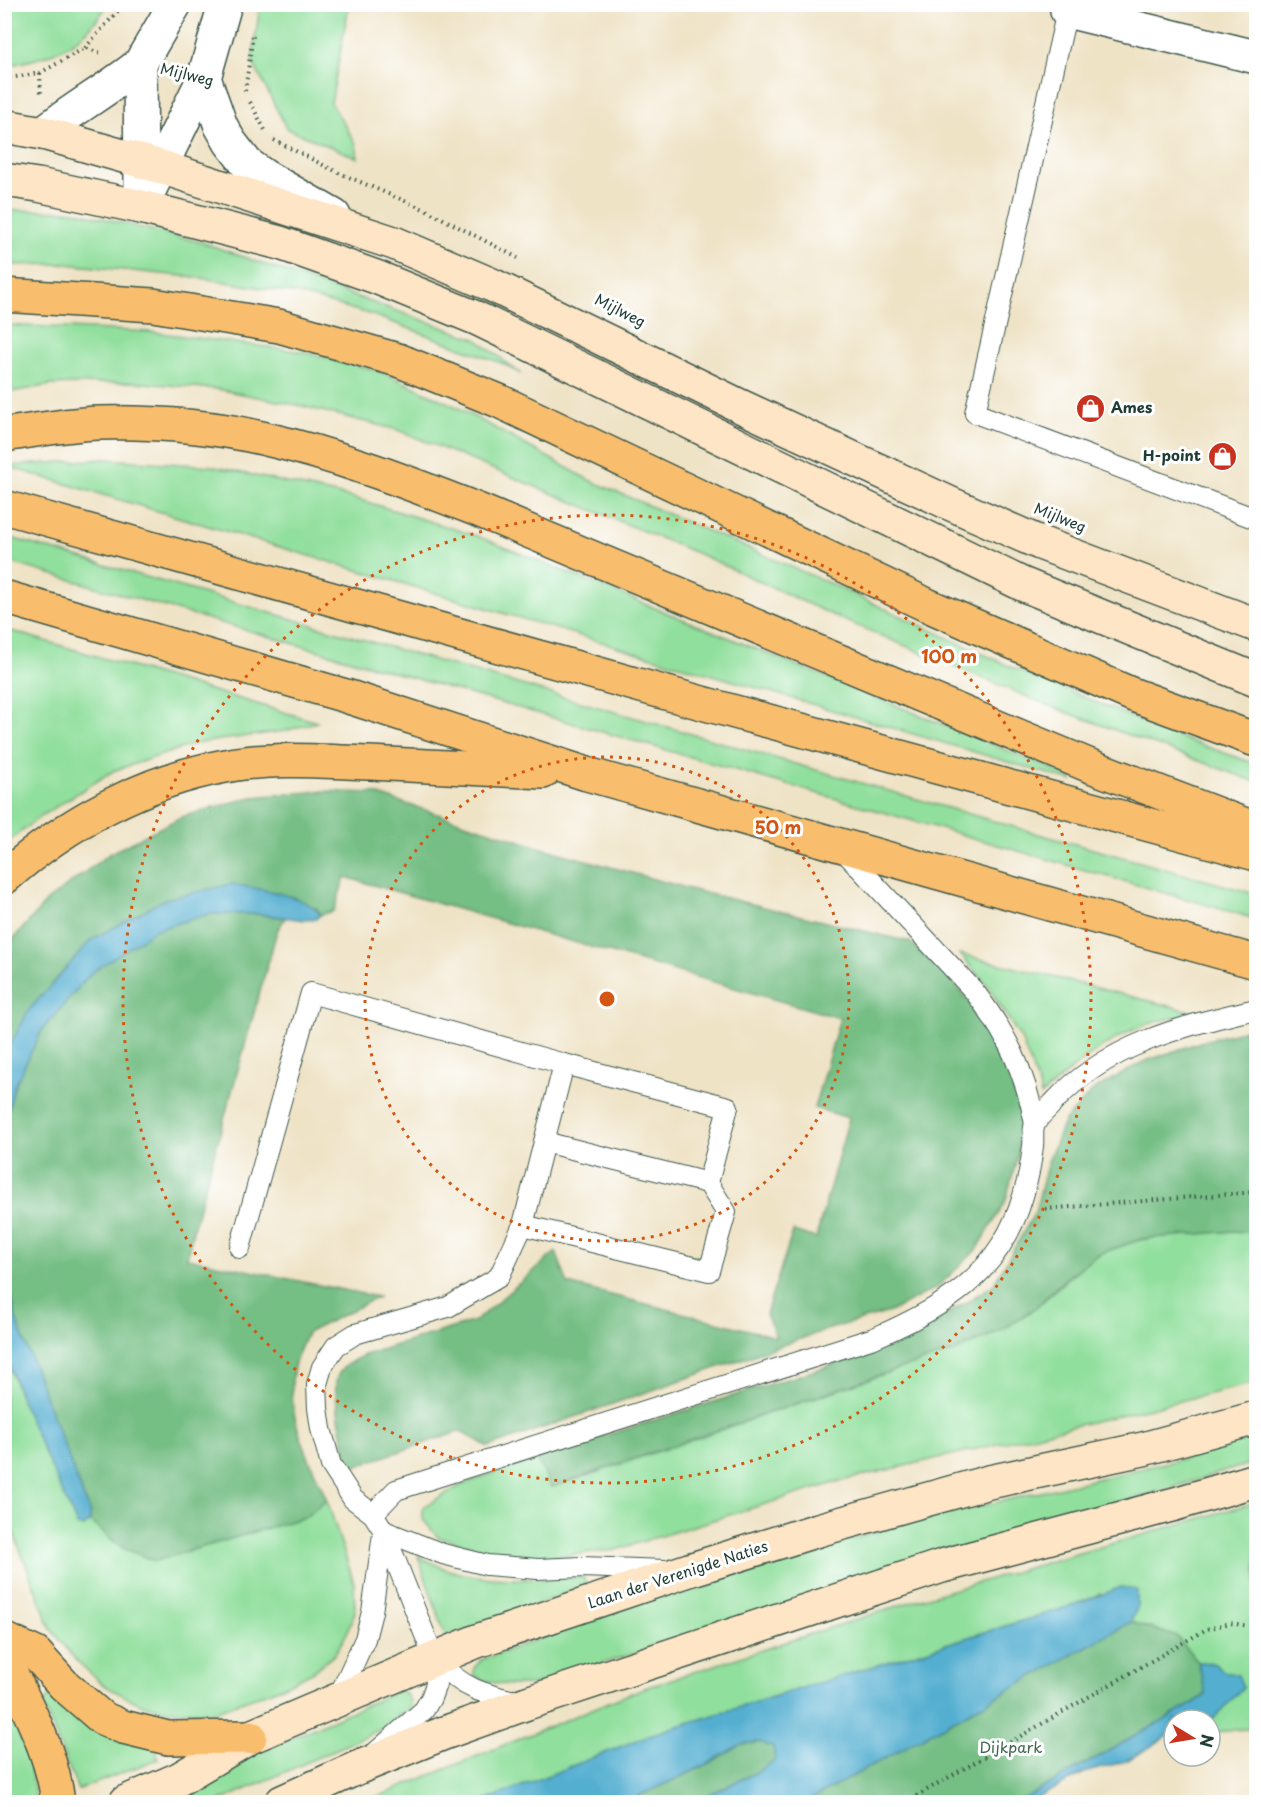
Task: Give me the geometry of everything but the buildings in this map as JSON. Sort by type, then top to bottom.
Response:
[{"type":"highway","points":[[4,295],[153,304],[279,326],[398,360],[499,401],[927,605],[1131,694],[1257,741]]},
{"type":"highway","points":[[4,435],[98,423],[145,424],[199,428],[260,438],[322,453],[383,473],[478,510],[1088,765],[1257,829]]},
{"type":"highway","points":[[4,507],[702,703],[1257,854]]},
{"type":"highway","points":[[4,597],[346,696],[587,774],[1257,962]]},
{"type":"highway","points":[[4,878],[40,848],[78,823],[116,803],[138,792],[192,773],[226,765],[281,760],[335,761],[587,774]]},
{"type":"highway","points":[[4,1639],[36,1654],[64,1686],[102,1718],[123,1727],[168,1738],[250,1737]]},
{"type":"highway","points":[[4,1659],[42,1742],[53,1772],[57,1803]]},
{"type":"main road","name":"Mijlweg","points":[[4,126],[43,133],[151,164],[394,243],[492,285],[738,405],[949,504],[1040,543],[1257,625]]},
{"type":"main road","points":[[4,180],[141,207],[280,243],[376,277],[476,318],[1012,579],[1257,680]]},
{"type":"main road","name":"Laan der Verenigde Naties","points":[[126,1803],[179,1779],[250,1737],[477,1641],[689,1570],[818,1530],[989,1482],[1143,1449],[1257,1418]]},
{"type":"main road","points":[[282,1803],[357,1768],[527,1703],[942,1566],[1257,1480]]},
{"type":"street","points":[[43,133],[66,115],[116,84],[140,64],[175,4]]},
{"type":"street","points":[[141,207],[151,164],[204,78],[225,4]]},
{"type":"street","points":[[1068,8],[1257,57]]},
{"type":"street","points":[[140,64],[151,164]]},
{"type":"street","points":[[204,78],[221,126],[247,164],[362,232]]},
{"type":"lane","points":[[1068,8],[975,413],[1257,519]]},
{"type":"lane","points":[[373,1514],[396,1490],[874,1338],[914,1321],[953,1297],[973,1279],[1007,1237],[1018,1211],[1029,1169],[1035,1124],[1017,1058],[992,1014],[975,991],[839,846]]},
{"type":"lane","points":[[240,1248],[311,993],[728,1107],[708,1183]]},
{"type":"lane","points":[[1035,1124],[1060,1095],[1084,1074],[1109,1058],[1163,1034],[1257,1010]]},
{"type":"lane","points":[[357,1768],[424,1710],[436,1684],[434,1658],[384,1531],[373,1514],[353,1499],[331,1465],[321,1429],[317,1384],[322,1367],[336,1346],[355,1335],[448,1307],[499,1277],[523,1225],[564,1064]]},
{"type":"lane","points":[[523,1225],[709,1271],[726,1212],[708,1183],[544,1142]]},
{"type":"lane","points":[[384,1531],[443,1554],[487,1565],[537,1569],[582,1567],[689,1570]]},
{"type":"lane","points":[[337,1700],[365,1640],[372,1612],[384,1531]]},
{"type":"lane","points":[[434,1658],[449,1675],[467,1686],[493,1696],[527,1703]]},
{"type":"path","points":[[4,79],[40,73],[85,48],[124,4]]},
{"type":"path","points":[[254,26],[244,92],[271,138],[337,172],[426,210],[521,259]]},
{"type":"path","name":"Mijlweg","points":[[85,48],[140,64]]},
{"type":"path","name":"Mijlweg","points":[[204,78],[244,92]]},
{"type":"path","points":[[1018,1211],[1257,1192]]},
{"type":"path","points":[[906,1803],[1207,1629],[1230,1623],[1257,1627]]},
{"type":"green space","points":[[4,5],[107,5],[97,20],[76,41],[51,54],[5,66]]},
{"type":"green space","points":[[260,5],[349,5],[331,103],[356,144],[358,158],[287,129],[252,61]]},
{"type":"green space","points":[[4,210],[74,211],[204,243],[476,339],[521,374],[504,364],[373,315],[298,294],[201,278],[65,264],[5,265]]},
{"type":"green space","points":[[5,325],[152,332],[305,352],[382,372],[455,406],[589,480],[829,583],[1009,666],[1187,740],[1256,764],[1256,782],[1047,705],[841,619],[706,557],[398,430],[302,406],[217,389],[130,382],[51,385],[5,393]]},
{"type":"green space","points":[[105,459],[211,466],[354,498],[477,536],[1073,777],[1072,781],[5,466]]},
{"type":"green space","points":[[4,536],[1035,833],[1256,894],[1256,919],[5,561]]},
{"type":"green space","points":[[5,629],[317,722],[285,731],[198,743],[113,771],[41,816],[5,844]]},
{"type":"green space","points":[[321,791],[373,793],[542,848],[697,891],[910,942],[954,983],[988,1025],[1012,1067],[1022,1115],[1017,1159],[1005,1203],[978,1248],[938,1287],[890,1312],[829,1329],[488,1447],[461,1431],[350,1468],[336,1394],[338,1375],[343,1368],[364,1355],[475,1321],[556,1252],[568,1284],[776,1337],[766,1314],[793,1231],[816,1238],[849,1118],[814,1108],[840,1018],[345,877],[334,911],[320,915],[317,908],[165,899],[29,1010],[5,1054],[5,948],[47,901],[109,854],[181,817],[252,797]]},
{"type":"green space","points":[[208,914],[257,914],[285,918],[277,931],[187,1258],[378,1297],[307,1333],[295,1363],[292,1402],[295,1419],[306,1452],[327,1500],[305,1517],[155,1561],[121,1547],[90,1521],[90,1514],[16,1319],[5,1266],[5,1123],[14,1087],[42,1030],[91,973],[155,930]]},
{"type":"green space","points":[[960,954],[1198,1013],[1148,1024],[1119,1037],[1078,1065],[1041,1096],[1021,1039],[988,986]]},
{"type":"green space","points":[[1256,1027],[1256,1233],[1233,1231],[1142,1239],[1099,1254],[1066,1278],[1036,1307],[1005,1328],[954,1352],[551,1487],[536,1457],[890,1347],[993,1285],[1035,1212],[1048,1161],[1064,1122],[1093,1090],[1143,1062],[1200,1042]]},
{"type":"green space","points":[[1233,1231],[1256,1233],[1256,1383],[841,1481],[615,1550],[550,1557],[487,1550],[438,1537],[423,1520],[423,1507],[461,1485],[536,1457],[552,1487],[971,1344],[1020,1319],[1081,1267],[1113,1248],[1164,1236]]},
{"type":"green space","points":[[4,1354],[26,1412],[84,1527],[90,1521],[121,1547],[155,1561],[305,1517],[327,1500],[354,1583],[355,1612],[347,1633],[335,1654],[314,1671],[282,1687],[214,1712],[168,1710],[140,1704],[103,1685],[76,1660],[51,1629],[5,1511]]},
{"type":"green space","points":[[1256,1437],[1256,1462],[534,1685],[504,1684],[474,1676],[474,1668],[481,1660],[660,1595],[899,1525],[1186,1458]]},
{"type":"green space","points":[[1256,1502],[1256,1728],[1222,1731],[1222,1709],[1243,1687],[1213,1663],[1198,1662],[1177,1637],[1131,1622],[1137,1608],[1100,1594],[1077,1604],[652,1734],[482,1802],[365,1802],[641,1689],[907,1603]]},
{"type":"green space","points":[[418,1556],[448,1570],[481,1577],[549,1579],[583,1577],[588,1586],[446,1638]]},
{"type":"green space","name":"Dijkpark","points":[[1131,1622],[1177,1637],[1198,1662],[1206,1694],[1185,1708],[1162,1708],[1162,1721],[1018,1802],[806,1802]]},
{"type":"green space","points":[[400,1690],[408,1697],[410,1708],[379,1730],[218,1802],[146,1802]]},
{"type":"green space","points":[[57,1694],[156,1748],[158,1759],[78,1790],[43,1704],[49,1697]]},
{"type":"green space","points":[[5,1702],[29,1763],[35,1802],[5,1802]]},
{"type":"green space","points":[[760,1742],[773,1747],[776,1760],[757,1772],[693,1802],[626,1802],[706,1765],[741,1744]]},
{"type":"water","points":[[232,884],[293,897],[314,908],[320,915],[316,919],[305,920],[257,914],[208,914],[155,930],[91,973],[42,1030],[14,1087],[5,1123],[5,1054],[29,1010],[91,940],[165,899]]},
{"type":"water","points":[[5,1266],[16,1319],[90,1514],[90,1521],[84,1527],[77,1525],[26,1412],[5,1354]]},
{"type":"water","points":[[1121,1587],[1137,1590],[1137,1608],[1131,1622],[806,1802],[693,1802],[757,1772],[775,1760],[773,1747],[760,1742],[741,1744],[706,1765],[626,1802],[482,1802],[652,1734],[1077,1604]]},
{"type":"water","points":[[1198,1662],[1213,1663],[1225,1672],[1238,1675],[1243,1687],[1222,1711],[1222,1708],[1185,1708],[1206,1695]]},
{"type":"water","points":[[1162,1721],[1162,1740],[1126,1761],[1084,1773],[1030,1802],[1018,1802]]},
{"type":"place","name":"Ames","points":[[1090,408]]},
{"type":"place","name":"H-point","points":[[1222,456]]}]
